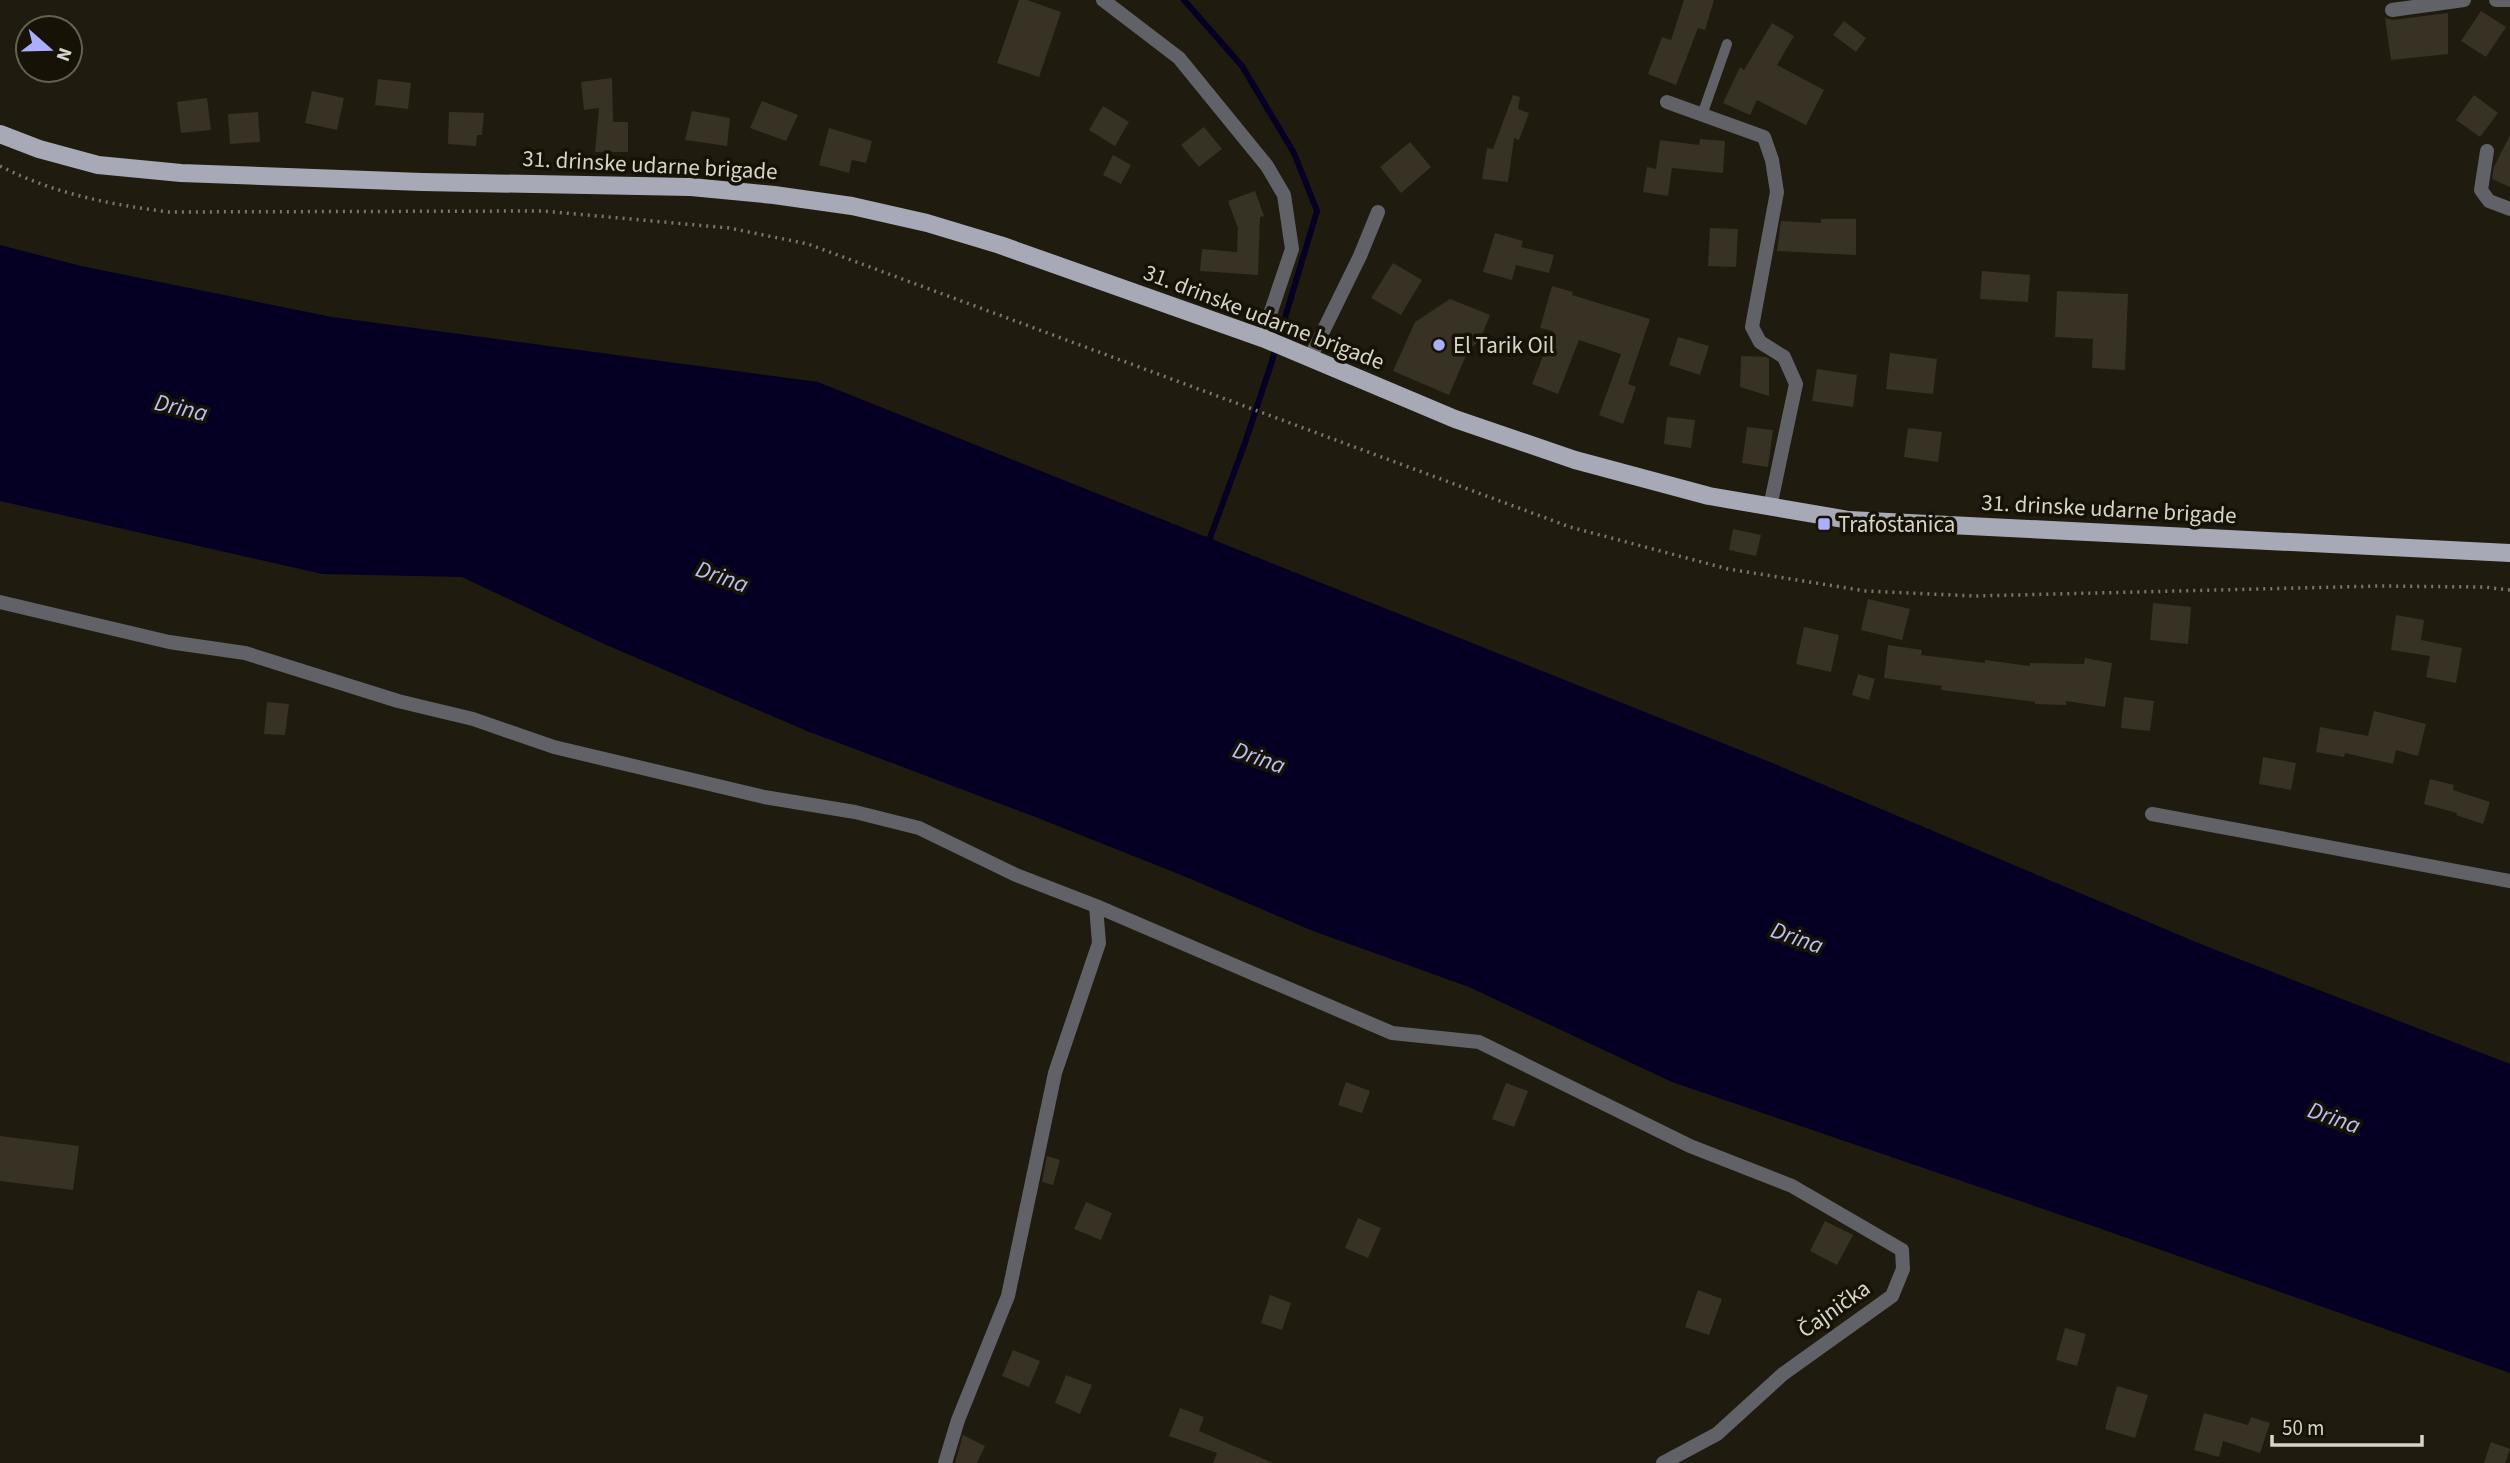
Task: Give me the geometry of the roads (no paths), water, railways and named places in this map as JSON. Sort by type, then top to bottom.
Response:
[{"type":"main road","name":"31. drinske udarne brigade","points":[[0,134],[39,149],[98,165],[181,173],[422,182],[691,187],[852,206],[927,223],[1000,245],[1283,346],[1455,419],[1575,460],[1709,496],[1770,508],[1849,520],[2510,553]]},
{"type":"street","points":[[1103,0],[1179,58],[1268,166],[1284,195],[1293,249],[1264,339]]},
{"type":"street","points":[[2392,10],[2464,0]]},
{"type":"street","points":[[2496,0],[2510,1]]},
{"type":"street","points":[[1667,102],[1764,136],[1777,192],[1752,327],[1760,342],[1784,357],[1796,384],[1770,508]]},
{"type":"street","points":[[2487,151],[2481,190],[2489,201],[2510,209]]},
{"type":"street","points":[[1310,358],[1360,256],[1378,212]]},
{"type":"street","points":[[0,602],[169,642],[245,653],[398,701],[473,719],[554,747],[739,791],[855,812],[919,828],[1016,875],[1096,906],[1100,943],[1055,1073],[1008,1296],[958,1419],[945,1463]]},
{"type":"street","points":[[2152,814],[2510,881]]},
{"type":"street","name":"Čajnička","points":[[1096,906],[1392,1033],[1479,1042],[1690,1146],[1792,1186],[1902,1250],[1903,1269],[1892,1296],[1783,1374],[1717,1434],[1663,1463]]},
{"type":"lane","points":[[1702,115],[1727,44]]},
{"type":"water","name":"Drina","points":[[0,245],[81,266],[332,317],[818,382],[1765,760],[2203,945],[2510,1064],[2510,1373],[1672,1082],[1469,987],[1313,931],[1038,818],[807,731],[602,643],[462,577],[322,574],[0,501]]},
{"type":"waterway","points":[[1184,0],[1242,66],[1294,153],[1317,211],[1272,361],[1207,546]]},
{"type":"place","name":"El Tarik Oil","points":[[1439,345]]},
{"type":"place","name":"Trafostanica","points":[[1824,524]]}]
